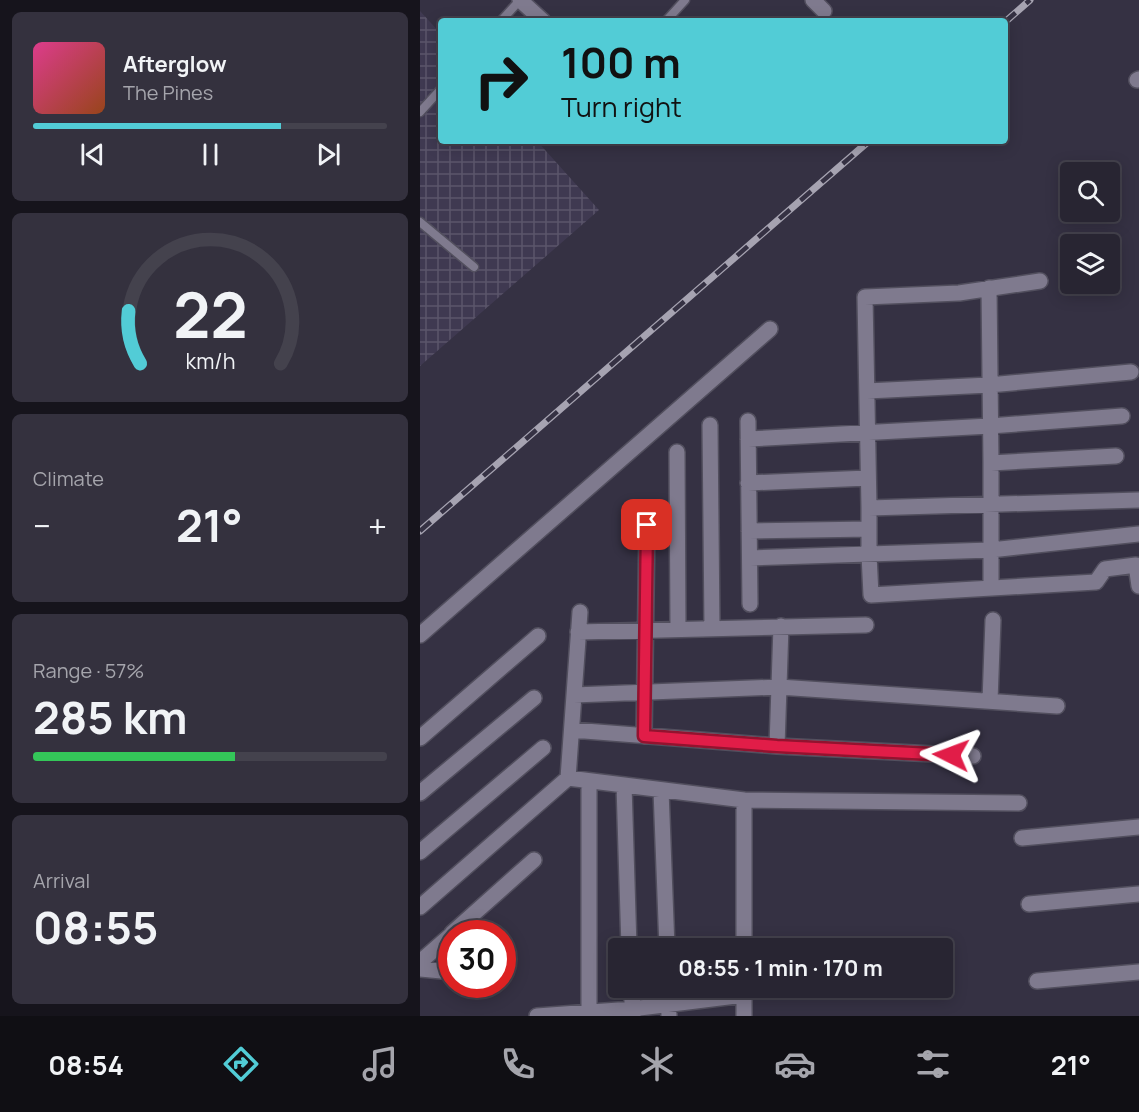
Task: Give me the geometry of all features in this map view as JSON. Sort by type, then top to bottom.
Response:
[{"type":"street","points":[[520,0],[540,18]]},
{"type":"street","points":[[813,0],[825,11]]},
{"type":"street","points":[[1040,281],[959,292],[866,297],[871,595],[1096,582],[1105,569],[1136,565],[1139,586]]},
{"type":"street","points":[[989,288],[991,588]]},
{"type":"street","points":[[420,634],[770,329]]},
{"type":"street","points":[[867,391],[989,385],[1131,372]]},
{"type":"street","points":[[748,439],[990,426],[1122,416]]},
{"type":"street","points":[[748,421],[750,604]]},
{"type":"street","points":[[710,425],[712,628]]},
{"type":"street","points":[[677,452],[678,629]]},
{"type":"street","points":[[991,463],[1116,456]]},
{"type":"street","points":[[748,483],[868,478]]},
{"type":"street","points":[[869,508],[1139,500]]},
{"type":"street","points":[[644,736],[647,525]]},
{"type":"street","points":[[749,531],[869,529]]},
{"type":"street","points":[[750,558],[991,550],[1139,534]]},
{"type":"street","points":[[420,908],[568,778],[580,612]]},
{"type":"street","points":[[990,701],[993,620]]},
{"type":"street","points":[[578,632],[866,624]]},
{"type":"street","points":[[777,746],[781,626]]},
{"type":"street","points":[[420,738],[538,636]]},
{"type":"street","points":[[574,695],[779,687],[1057,706]]},
{"type":"street","points":[[420,793],[534,698]]},
{"type":"street","points":[[572,730],[777,746],[973,756]]},
{"type":"street","points":[[420,852],[543,748]]},
{"type":"street","points":[[568,778],[744,800],[1019,803]]},
{"type":"street","points":[[589,781],[589,1012]]},
{"type":"street","points":[[624,785],[629,938]]},
{"type":"street","points":[[661,790],[667,938]]},
{"type":"street","points":[[744,800],[744,938]]},
{"type":"street","points":[[1022,838],[1139,827]]},
{"type":"street","points":[[467,920],[534,860]]},
{"type":"street","points":[[1029,904],[1139,894]]},
{"type":"street","points":[[420,962],[438,946]]},
{"type":"street","points":[[420,969],[438,971]]},
{"type":"street","points":[[1037,981],[1139,972]]},
{"type":"street","points":[[537,1016],[669,1010],[716,998]]},
{"type":"street","points":[[744,998],[744,1016]]},
{"type":"lane","points":[[504,18],[520,0]]},
{"type":"lane","points":[[669,18],[685,0]]},
{"type":"lane","points":[[420,112],[438,92]]},
{"type":"lane","points":[[420,222],[474,267]]},
{"type":"shaded area","points":[[420,11],[438,31],[438,144],[540,144],[599,210],[420,366]]},
{"type":"railway","points":[[1008,19],[1030,0]]},
{"type":"railway","points":[[420,531],[866,144]]},
{"type":"route","points":[[647,525],[644,736],[951,755]]}]
